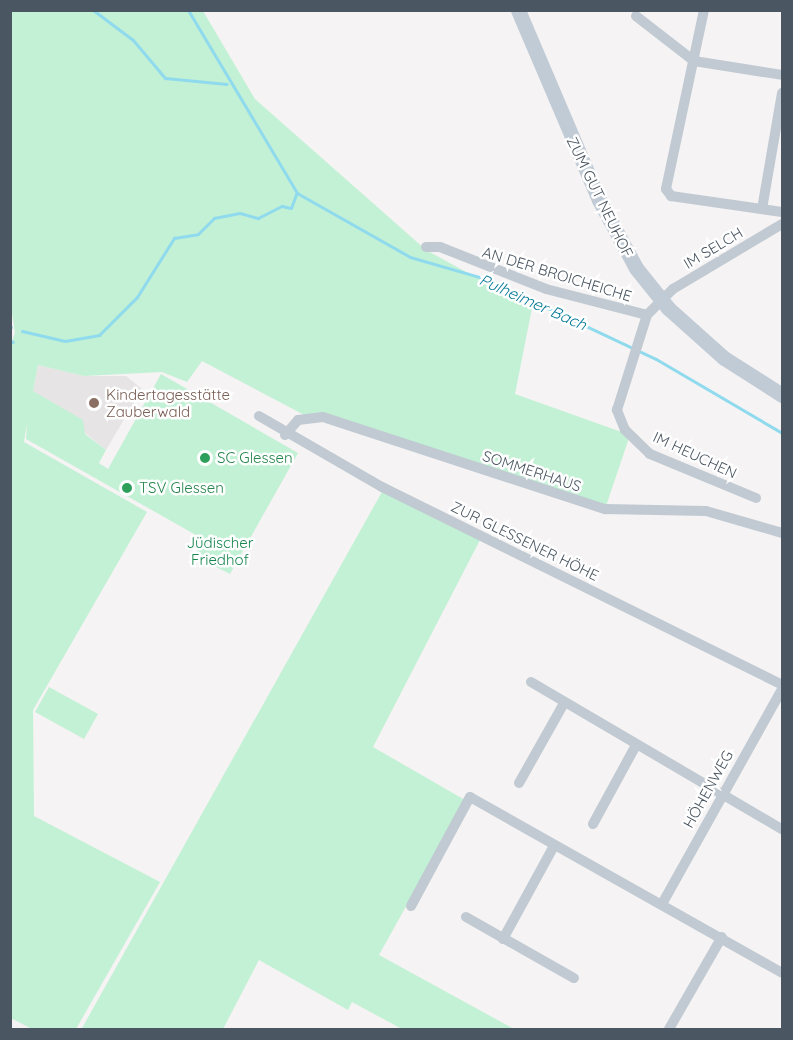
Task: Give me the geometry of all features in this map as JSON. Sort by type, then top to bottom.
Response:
[{"type":"main road","name":"ZUM GUT NEUHOF","points":[[518,10],[599,200],[661,301],[724,358],[783,395]]},
{"type":"street","points":[[704,10],[666,189],[671,196],[783,212]]},
{"type":"street","points":[[636,16],[694,61],[783,75]]},
{"type":"street","points":[[762,209],[783,93]]},
{"type":"street","name":"IM SELCH","points":[[661,301],[783,224]]},
{"type":"street","name":"AN DER BROICHEICHE","points":[[426,247],[440,247],[546,289],[647,315]]},
{"type":"street","points":[[647,315],[661,301]]},
{"type":"street","name":"IM HEUCHEN","points":[[647,315],[646,331],[632,363],[617,410],[625,430],[650,454],[756,498]]},
{"type":"street","name":"ZUR GLESSENER HÖHE","points":[[259,416],[285,435],[382,487],[783,687]]},
{"type":"street","name":"SOMMERHAUS","points":[[285,435],[290,425],[308,417],[379,435],[605,509],[706,511],[783,533]]},
{"type":"street","points":[[531,682],[783,829]]},
{"type":"street","name":"HÖHENWEG","points":[[662,904],[783,687]]},
{"type":"street","points":[[519,783],[564,703]]},
{"type":"street","points":[[593,824],[636,745]]},
{"type":"street","points":[[411,906],[470,797],[783,973]]},
{"type":"street","points":[[503,939],[554,846]]},
{"type":"street","points":[[466,917],[574,978]]},
{"type":"street","points":[[669,1029],[722,937]]},
{"type":"shaded area","name":"Kindertagesstätte Zauberwald","points":[[38,365],[84,376],[126,376],[142,389],[106,450],[33,391]]},
{"type":"green space","name":"Jüdischer Friedhof","points":[[10,11],[203,11],[255,99],[426,250],[532,308],[515,394],[630,435],[605,509],[308,417],[202,361],[187,382],[162,372],[84,376],[38,365],[33,391],[83,420],[85,434],[106,450],[99,463],[108,469],[161,374],[298,453],[230,574],[195,556],[203,539],[26,439],[27,422],[24,442],[147,512],[33,710],[34,816],[160,882],[76,1029],[32,1029],[11,1018],[10,346],[15,333],[10,299]]},
{"type":"green space","points":[[383,490],[481,538],[373,747],[465,800],[379,955],[514,1029],[402,1029],[352,1002],[348,1010],[259,960],[223,1029],[81,1030]]},
{"type":"green space","points":[[49,687],[98,714],[84,739],[35,712]]},
{"type":"waterway","name":"Pulheimer Bach","points":[[93,10],[133,40],[165,78],[227,84]]},
{"type":"waterway","name":"Pulheimer Bach","points":[[188,10],[297,193],[410,257],[486,279],[656,359],[782,433]]},
{"type":"waterway","points":[[22,331],[65,341],[99,335],[137,297],[174,238],[198,234],[214,218],[240,213],[258,218],[282,206],[291,208],[296,194]]},
{"type":"place","name":"Kindertagesstätte Zauberwald","points":[[94,403]]},
{"type":"place","name":"SC Glessen","points":[[205,458]]},
{"type":"place","name":"TSV Glessen","points":[[127,488]]}]
